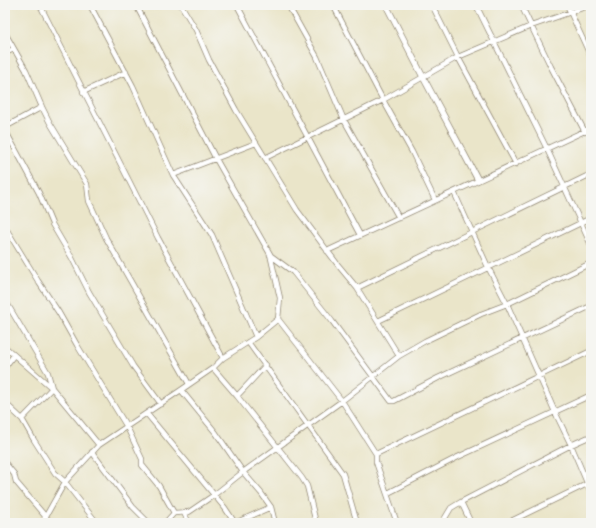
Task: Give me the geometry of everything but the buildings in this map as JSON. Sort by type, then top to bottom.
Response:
[{"type":"street","points":[[40,5],[162,245],[223,358]]},
{"type":"street","points":[[90,5],[126,72],[173,174],[212,235],[256,337]]},
{"type":"street","points":[[136,5],[216,159],[270,254],[280,298],[278,319],[342,401],[376,454],[376,462],[398,523]]},
{"type":"street","points":[[181,5],[196,30],[221,83],[297,210],[327,251],[357,288],[399,356]]},
{"type":"street","points":[[237,5],[360,235]]},
{"type":"street","points":[[288,5],[317,57],[344,120],[399,218]]},
{"type":"street","points":[[333,5],[412,152],[435,200]]},
{"type":"street","points":[[386,5],[478,180]]},
{"type":"street","points":[[432,5],[458,57],[516,164]]},
{"type":"street","points":[[476,5],[547,149],[591,245]]},
{"type":"street","points":[[521,5],[585,132]]},
{"type":"street","points":[[567,5],[591,57]]},
{"type":"street","points":[[265,158],[383,100],[458,57],[531,26],[570,11],[591,5]]},
{"type":"street","points":[[5,33],[26,70],[42,107],[88,184],[89,201],[106,238],[189,384]]},
{"type":"street","points":[[5,53],[14,49]]},
{"type":"street","points":[[83,92],[126,72]]},
{"type":"street","points":[[5,127],[42,107]]},
{"type":"street","points":[[327,251],[591,128]]},
{"type":"street","points":[[5,130],[40,193],[52,224],[72,258],[89,292],[133,366],[161,404]]},
{"type":"street","points":[[173,174],[256,143]]},
{"type":"street","points":[[357,288],[591,174]]},
{"type":"street","points":[[454,192],[488,267],[507,304],[554,412],[589,483],[591,492]]},
{"type":"street","points":[[378,321],[591,218]]},
{"type":"street","points":[[5,227],[59,313],[127,427],[142,459],[142,465],[159,486],[174,513]]},
{"type":"street","points":[[270,254],[293,272],[374,376],[391,401],[394,401],[438,378],[591,306]]},
{"type":"street","points":[[164,523],[174,513],[189,512],[214,495],[243,472],[342,401],[399,356],[481,314],[507,304],[591,263]]},
{"type":"street","points":[[5,300],[48,373],[52,388]]},
{"type":"street","points":[[42,523],[65,482],[99,445],[213,368],[223,358],[256,337],[278,319]]},
{"type":"street","points":[[248,342],[343,474],[357,523]]},
{"type":"street","points":[[5,347],[52,388],[99,445]]},
{"type":"street","points":[[376,454],[591,351]]},
{"type":"street","points":[[5,367],[14,355]]},
{"type":"street","points":[[237,396],[266,365]]},
{"type":"street","points":[[213,368],[302,478],[307,486],[316,523]]},
{"type":"street","points":[[22,419],[52,388]]},
{"type":"street","points":[[181,390],[216,433],[243,472],[271,507],[275,523]]},
{"type":"street","points":[[388,493],[458,457],[591,395]]},
{"type":"street","points":[[5,403],[22,419],[55,473],[65,482],[97,523]]},
{"type":"street","points":[[147,414],[225,508],[235,523],[271,507]]},
{"type":"street","points":[[442,523],[451,508],[461,502],[571,444],[591,436]]},
{"type":"street","points":[[92,452],[133,507],[149,523]]},
{"type":"street","points":[[5,463],[14,474],[16,482],[51,523]]},
{"type":"street","points":[[507,523],[589,483]]},
{"type":"street","points":[[461,502],[471,523]]},
{"type":"street","points":[[184,513],[189,523]]}]
